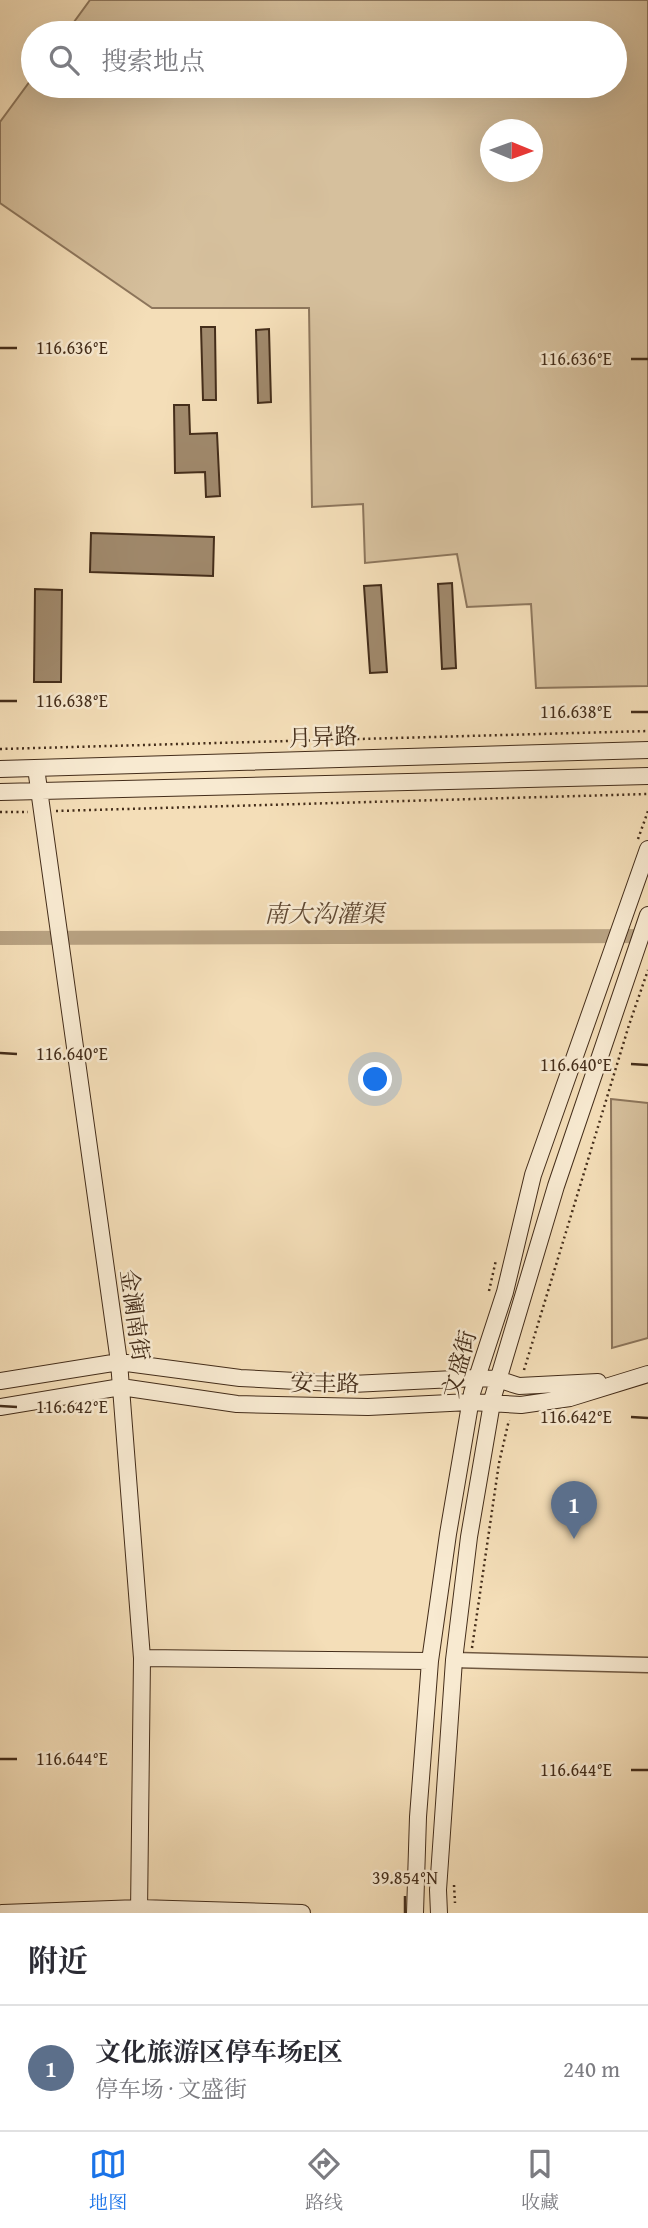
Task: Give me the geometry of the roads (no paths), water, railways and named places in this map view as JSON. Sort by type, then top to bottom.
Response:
[{"type":"main road","name":"月异路","points":[[0,769],[648,750]]},
{"type":"main road","name":"金澜南街","points":[[36,768],[119,1362],[142,1658],[139,1910]]},
{"type":"main road","name":"月异路","points":[[0,792],[648,776]]},
{"type":"main road","name":"文盛街","points":[[415,1913],[418,1817],[430,1661],[475,1378],[505,1292],[533,1175],[648,849]]},
{"type":"main road","name":"文盛街","points":[[439,1913],[438,1890],[462,1660],[469,1537],[497,1379],[556,1186],[648,915]]},
{"type":"main road","name":"安丰路","points":[[0,1381],[119,1362],[240,1378],[352,1384],[475,1378],[497,1379],[519,1386],[611,1382],[648,1373]]},
{"type":"main road","name":"安丰路","points":[[0,1407],[121,1387],[237,1404],[368,1407],[470,1402],[512,1405],[570,1398],[648,1373]]},
{"type":"main road","points":[[142,1658],[430,1661]]},
{"type":"main road","points":[[2,1913],[139,1910],[302,1913]]},
{"type":"street","points":[[462,1660],[648,1665]]},
{"type":"waterway","name":"南大沟灌渠","points":[[0,938],[648,936]]},
{"type":"place","name":"文化旅游区停车场E区","points":[[574,1539]]}]
